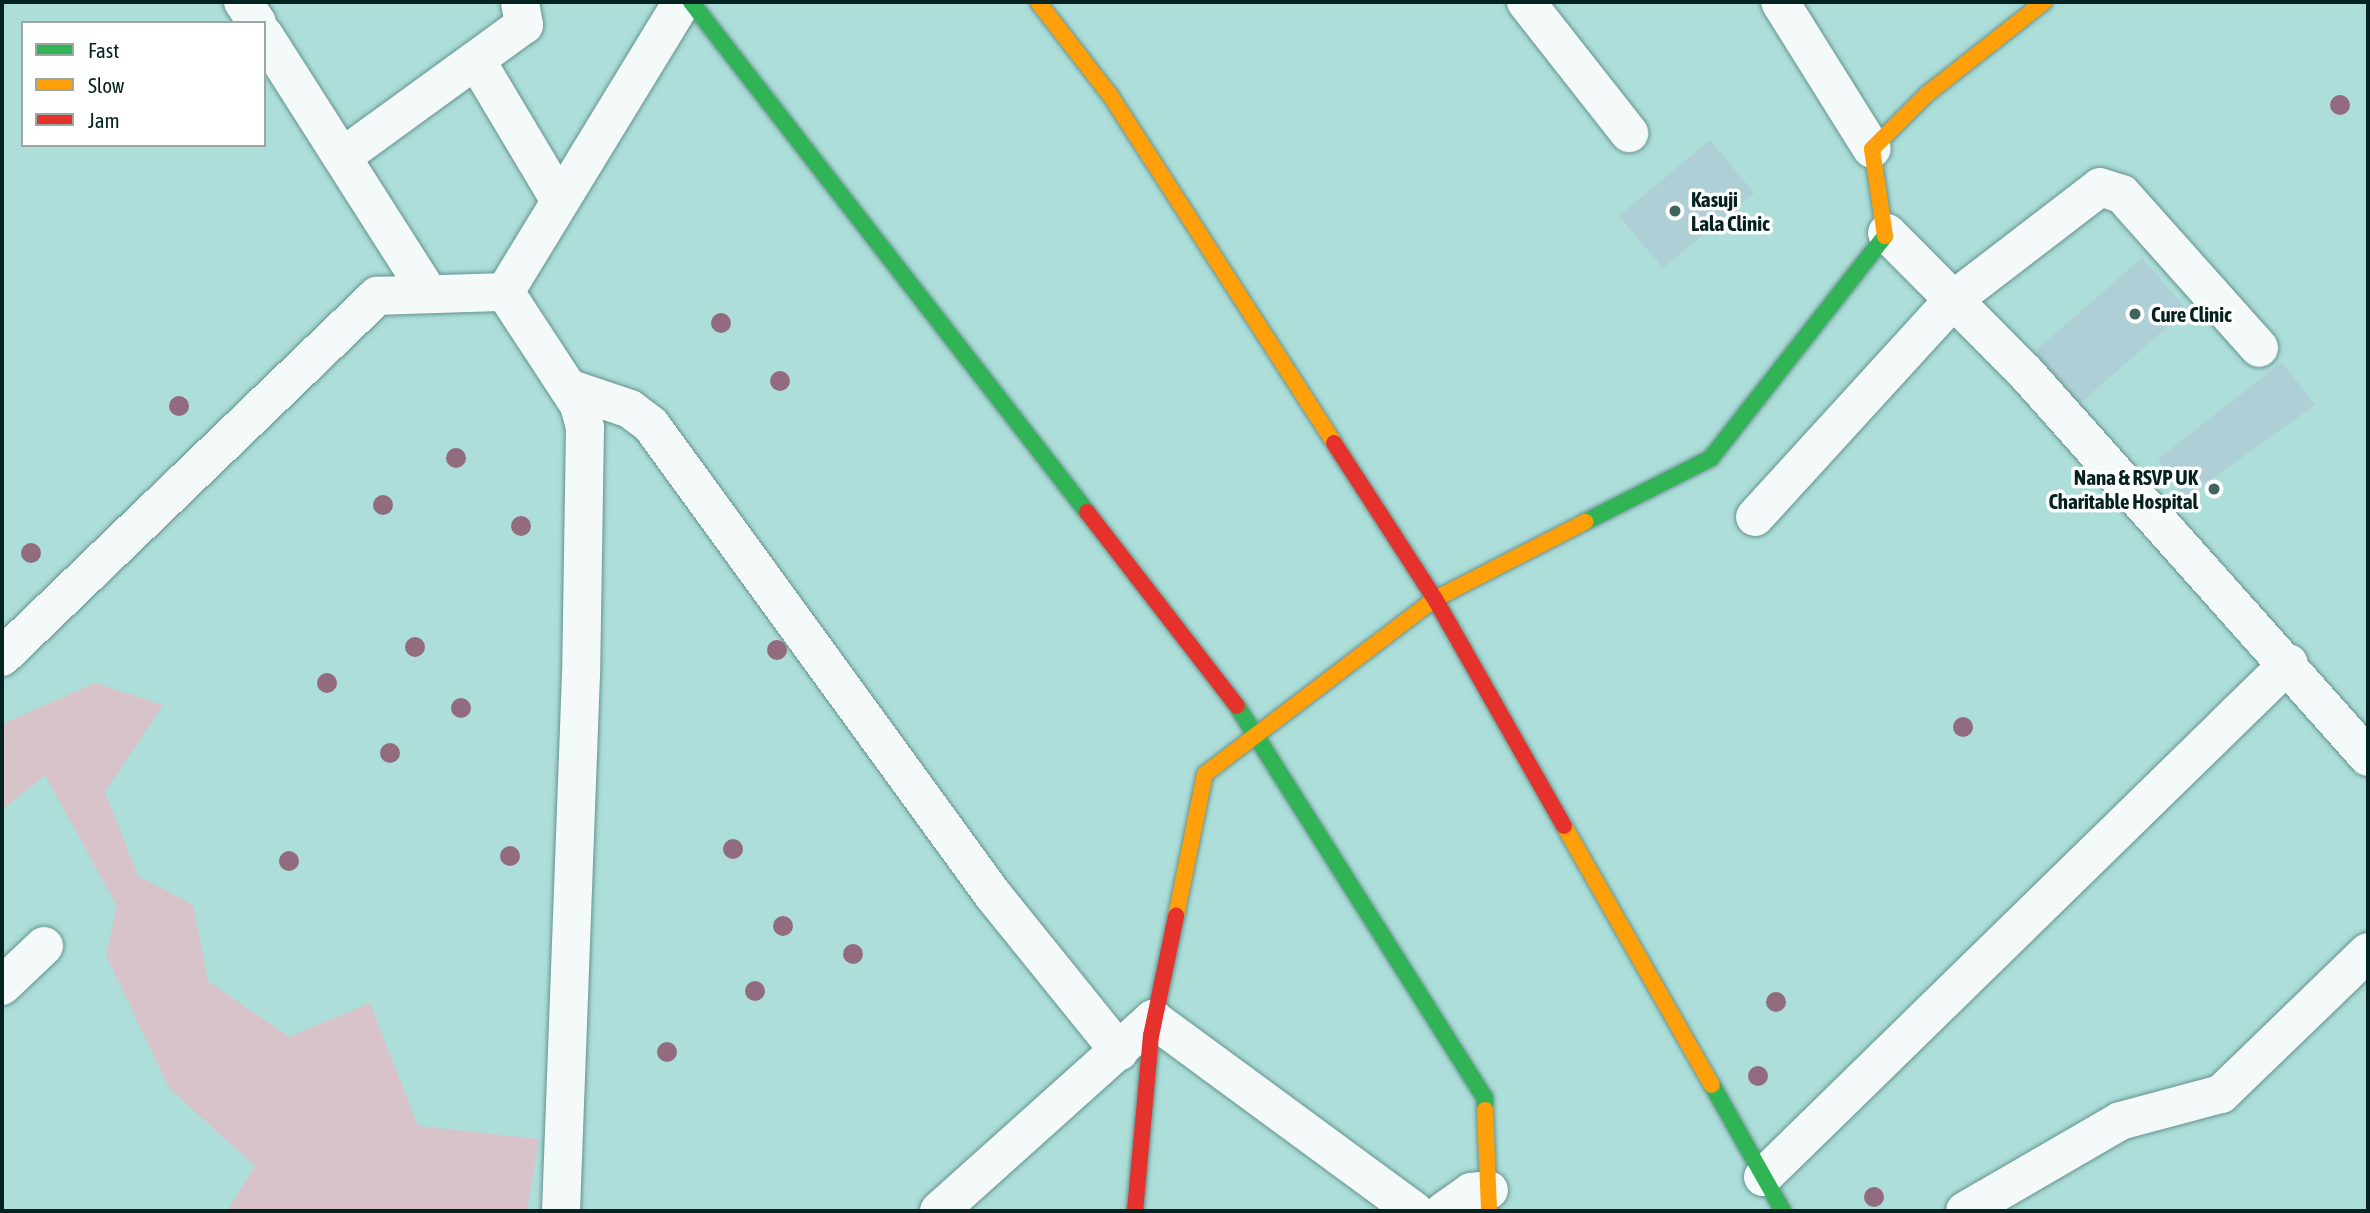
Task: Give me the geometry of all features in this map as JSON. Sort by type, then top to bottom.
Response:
[{"type":"street","points":[[243,2],[256,21]]},
{"type":"street","points":[[342,158],[524,25],[520,2]]},
{"type":"street","points":[[505,292],[682,2]]},
{"type":"street","points":[[691,2],[1259,734],[1485,1098],[1489,1200],[1471,1192],[1444,1211]]},
{"type":"street","points":[[1038,2],[1110,95],[1435,599],[1783,1211]]},
{"type":"street","points":[[1526,2],[1629,133]]},
{"type":"street","points":[[1780,2],[1872,149],[1887,233],[1953,300],[2289,663],[2368,757]]},
{"type":"street","points":[[1872,149],[1927,94],[2044,2]]},
{"type":"street","points":[[266,38],[429,295]]},
{"type":"street","points":[[476,60],[560,201]]},
{"type":"street","points":[[1755,517],[1953,300],[2089,191],[2111,188],[2259,348]]},
{"type":"street","points":[[1135,1211],[1153,1019],[1205,774],[1435,599],[1712,458],[1887,233]]},
{"type":"street","points":[[2,657],[377,296],[505,292]]},
{"type":"street","points":[[505,292],[568,388],[585,427],[582,674],[561,1211]]},
{"type":"street","points":[[568,388],[629,409],[652,425],[993,895],[1119,1051]]},
{"type":"street","points":[[1763,1177],[2289,663]]},
{"type":"street","points":[[2,985],[44,946]]},
{"type":"street","points":[[1965,1211],[2120,1121],[2221,1094],[2368,952]]},
{"type":"street","points":[[939,1211],[1153,1019]]},
{"type":"street","points":[[1153,1019],[1414,1211]]},
{"type":"shaded area","points":[[95,683],[163,705],[105,792],[138,876],[193,905],[208,981],[289,1037],[370,1003],[418,1126],[539,1139],[527,1211],[227,1211],[255,1166],[169,1088],[106,955],[117,906],[45,775],[2,810],[2,724]]},
{"type":"building","points":[[1710,140],[1754,193],[1663,268],[1619,216]]},
{"type":"building","points":[[2142,258],[2187,310],[2071,411],[2026,359]]},
{"type":"building","points":[[2282,362],[2315,405],[2185,498],[2158,459]]},
{"type":"traffic: fast","points":[[691,2],[1087,512]]},
{"type":"traffic: fast","points":[[1585,522],[1711,458],[1885,236]]},
{"type":"traffic: fast","points":[[1237,706],[1485,1098],[1485,1110]]},
{"type":"traffic: fast","points":[[1712,1085],[1783,1211]]},
{"type":"traffic: slow","points":[[1038,2],[1110,95],[1334,443]]},
{"type":"traffic: slow","points":[[1885,236],[1872,149],[1927,94],[2044,2]]},
{"type":"traffic: slow","points":[[1176,916],[1205,774],[1435,599],[1585,522]]},
{"type":"traffic: slow","points":[[1564,826],[1712,1085]]},
{"type":"traffic: slow","points":[[1485,1110],[1489,1211]]},
{"type":"traffic: jam","points":[[1334,443],[1435,599],[1564,826]]},
{"type":"traffic: jam","points":[[1087,512],[1237,706]]},
{"type":"traffic: jam","points":[[1135,1211],[1151,1036],[1176,916]]},
{"type":"place","name":"Kasuji Lala Clinic","points":[[1675,211]]},
{"type":"place","name":"Cure Clinic","points":[[2135,314]]},
{"type":"place","name":"Nana & RSVP UK Charitable Hospital","points":[[2214,489]]}]
